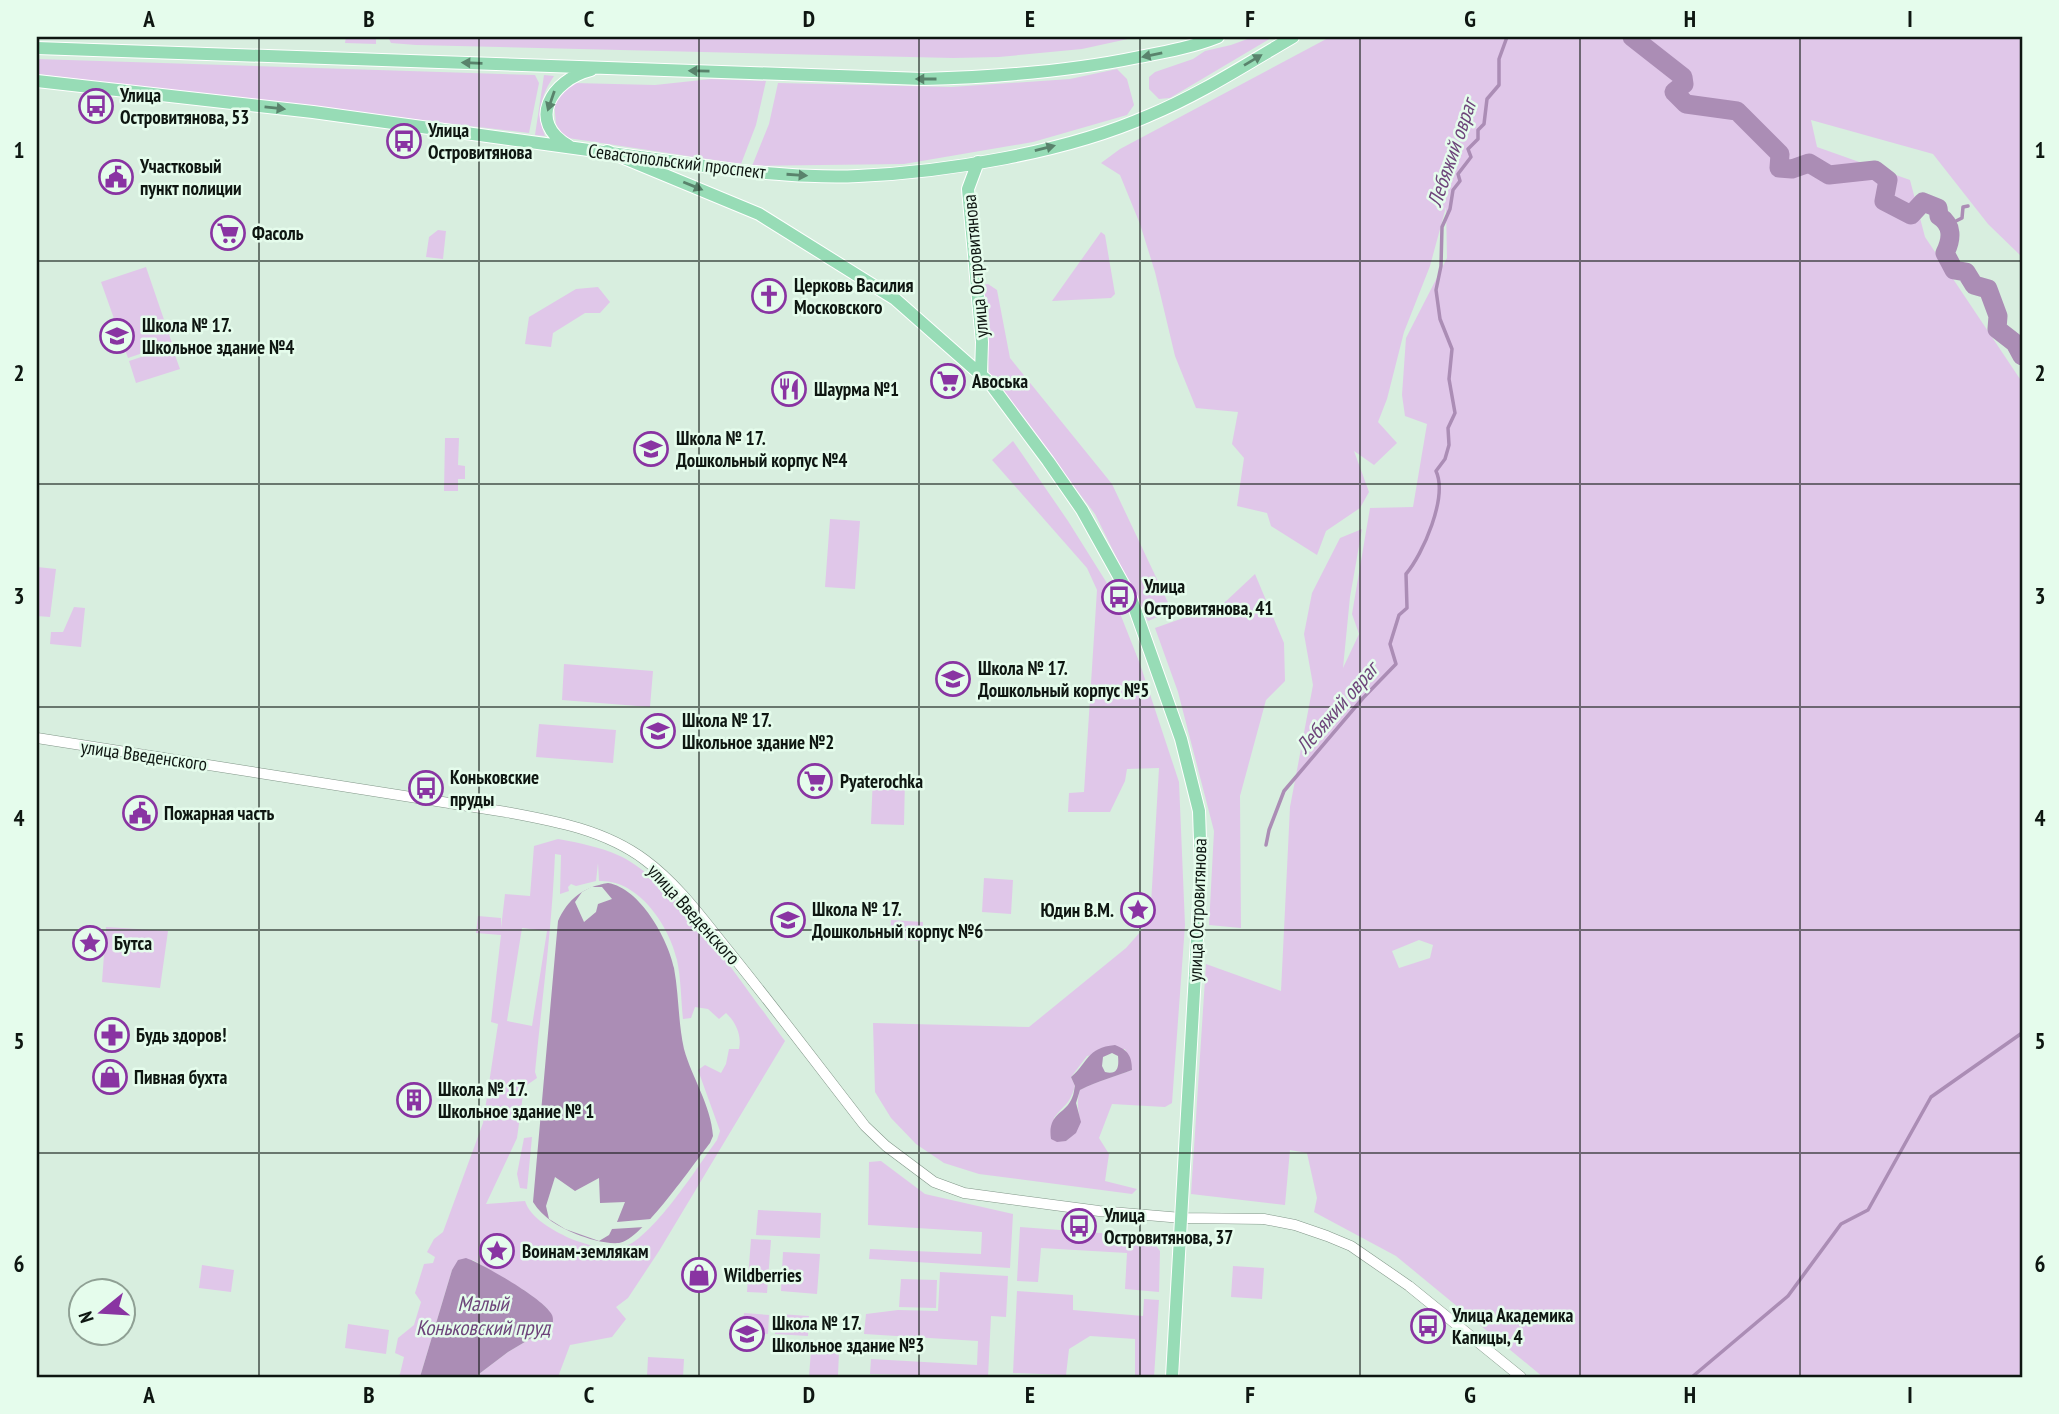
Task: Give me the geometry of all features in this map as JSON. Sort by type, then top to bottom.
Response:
[{"type":"main road","points":[[37,48],[923,79],[993,77],[1064,70],[1118,62],[1218,37]]},
{"type":"main road","name":"Севастопольский проспект","points":[[37,81],[313,112],[741,171],[804,176],[909,173],[1029,153],[1079,140],[1147,117],[1192,96],[1293,37]]},
{"type":"main road","points":[[574,148],[556,137],[548,117],[549,100],[556,88],[568,79],[598,69]]},
{"type":"main road","name":"улица Островитянова","points":[[607,151],[759,214],[895,299],[981,373],[1082,510],[1128,593],[1181,740],[1199,811],[1201,869],[1172,1377]]},
{"type":"main road","name":"улица Островитянова","points":[[978,162],[968,189],[982,342],[981,373]]},
{"type":"street","name":"улица Введенского","points":[[37,738],[506,812],[554,821],[594,833],[646,861],[669,882],[729,951],[865,1126],[886,1146],[934,1182],[964,1193],[1098,1211],[1182,1218],[1264,1219],[1296,1225],[1350,1246],[1409,1286],[1521,1377]]},
{"type":"shaded area","points":[[346,37],[376,37],[376,44],[345,43]]},
{"type":"shaded area","points":[[388,37],[1137,37],[1082,49],[999,57],[953,58],[416,45],[391,43]]},
{"type":"shaded area","points":[[1253,37],[1273,37],[1170,98],[1159,99],[1149,89],[1149,77],[1155,72],[1193,59],[1205,51]]},
{"type":"shaded area","points":[[1330,37],[2022,37],[2022,257],[1988,224],[1933,154],[1811,120],[1817,147],[1910,180],[1925,237],[2022,382],[2022,1372],[2018,1377],[1543,1377],[1396,1256],[1314,1212],[1317,1198],[1307,1153],[1290,1150],[1285,1205],[1191,1194],[1206,964],[1281,991],[1290,807],[1313,685],[1304,634],[1312,593],[1340,538],[1362,529],[1350,597],[1343,668],[1359,634],[1352,614],[1370,508],[1413,507],[1427,424],[1405,416],[1402,395],[1406,338],[1447,258],[1446,207],[1430,266],[1404,332],[1387,399],[1378,422],[1397,443],[1374,465],[1354,451],[1369,492],[1360,508],[1326,531],[1317,555],[1271,526],[1267,513],[1237,506],[1244,458],[1232,444],[1238,412],[1196,408],[1175,356],[1155,272],[1140,224],[1120,175],[1101,163],[1120,149]],"holes":[[[1419,940],[1433,945],[1430,958],[1399,968],[1392,951]]]},
{"type":"shaded area","points":[[37,59],[535,75],[539,83],[529,133],[37,74]]},
{"type":"shaded area","points":[[1117,69],[1127,79],[1134,105],[1127,115],[1033,142],[904,164],[752,166],[769,124],[778,83],[951,87],[1070,79]]},
{"type":"shaded area","points":[[544,75],[554,76],[541,105],[545,136],[535,135]]},
{"type":"shaded area","points":[[711,79],[766,81],[756,125],[741,164],[568,138],[556,124],[554,102],[574,83],[655,85]]},
{"type":"shaded area","points":[[438,230],[446,231],[443,259],[426,257],[429,237]]},
{"type":"shaded area","points":[[1101,232],[1105,235],[1115,294],[1111,298],[1052,301]]},
{"type":"shaded area","points":[[146,267],[172,343],[128,358],[101,282]]},
{"type":"shaded area","points":[[988,284],[997,290],[1010,358],[1112,484],[1172,611],[1148,621],[1095,514],[989,374],[983,285]]},
{"type":"shaded area","points":[[598,287],[610,302],[600,313],[585,313],[553,333],[551,347],[525,344],[529,317],[576,289]]},
{"type":"shaded area","points":[[172,347],[180,369],[136,383],[129,361]]},
{"type":"shaded area","points":[[445,438],[459,438],[458,465],[465,466],[465,479],[458,479],[458,491],[444,491]]},
{"type":"shaded area","points":[[1013,441],[1110,588],[1140,664],[1179,782],[1185,925],[1172,1103],[1165,1107],[1112,1104],[1099,1138],[1109,1154],[1105,1181],[1137,1189],[1132,1194],[979,1174],[944,1163],[916,1144],[891,1118],[875,1092],[873,1023],[1029,1027],[1126,948],[1150,921],[1159,768],[1127,769],[1125,781],[1110,812],[1068,812],[1069,793],[1084,792],[1097,590],[1087,568],[992,460]],"holes":[[[1125,1049],[1132,1070],[1080,1090],[1078,1128],[1066,1141],[1054,1118],[1071,1097],[1075,1086],[1071,1077],[1087,1056]]]},
{"type":"shaded area","points":[[830,519],[860,521],[855,589],[825,587]]},
{"type":"shaded area","points":[[37,567],[56,569],[50,617],[37,616]]},
{"type":"shaded area","points":[[1255,574],[1284,643],[1285,681],[1266,700],[1240,796],[1241,928],[1209,925],[1214,831],[1178,692],[1155,628],[1223,604]]},
{"type":"shaded area","points":[[74,607],[85,608],[81,647],[50,644],[51,632],[63,632]]},
{"type":"shaded area","points":[[564,664],[653,671],[650,707],[562,700]]},
{"type":"shaded area","points":[[539,724],[616,730],[613,763],[536,757]]},
{"type":"shaded area","points":[[873,776],[905,778],[904,825],[871,824]]},
{"type":"shaded area","points":[[558,839],[582,844],[620,856],[642,870],[665,889],[709,939],[785,1041],[659,1251],[628,1298],[616,1307],[626,1319],[612,1337],[570,1345],[558,1377],[475,1377],[508,1352],[545,1330],[547,1308],[525,1291],[473,1260],[452,1270],[420,1377],[396,1377],[400,1374],[404,1357],[395,1353],[398,1338],[414,1325],[421,1302],[415,1293],[424,1264],[433,1263],[435,1257],[427,1252],[434,1239],[443,1232],[483,1123],[498,1024],[491,1022],[501,935],[476,933],[478,916],[501,918],[501,928],[505,894],[530,896],[534,846]],"holes":[[[555,854],[561,855],[560,894],[569,891],[571,884],[576,886],[596,881],[598,863],[599,881],[613,882],[639,896],[659,919],[673,946],[683,1019],[691,1018],[695,1007],[708,1009],[719,1019],[726,1013],[739,1034],[739,1049],[729,1049],[721,1073],[705,1065],[698,1070],[720,1131],[717,1140],[660,1218],[633,1242],[615,1249],[588,1245],[550,1228],[537,1219],[525,1201],[486,1204],[517,1138],[524,1087],[537,1078],[535,1072]],[[522,928],[547,931],[532,1026],[507,1021]]]},
{"type":"shaded area","points":[[984,878],[1013,880],[1011,914],[982,912]]},
{"type":"shaded area","points":[[891,920],[923,922],[922,941],[890,939]]},
{"type":"shaded area","points":[[106,927],[168,931],[160,988],[102,982]]},
{"type":"shaded area","points":[[532,1137],[527,1189],[520,1188],[517,1174],[524,1138]]},
{"type":"shaded area","points":[[881,1161],[925,1194],[1013,1214],[1010,1268],[869,1259],[870,1249],[981,1254],[982,1232],[868,1225],[869,1162]]},
{"type":"shaded area","points":[[758,1210],[821,1213],[820,1238],[756,1235]]},
{"type":"shaded area","points":[[1020,1227],[1140,1236],[1154,1243],[1160,1251],[1159,1292],[1125,1289],[1127,1253],[1041,1248],[1038,1282],[1017,1281]]},
{"type":"shaded area","points":[[751,1239],[771,1240],[767,1293],[747,1292]]},
{"type":"shaded area","points":[[783,1252],[820,1254],[817,1294],[781,1291]]},
{"type":"shaded area","points":[[202,1265],[234,1270],[231,1292],[199,1288]]},
{"type":"shaded area","points":[[1233,1266],[1264,1268],[1262,1299],[1231,1297]]},
{"type":"shaded area","points":[[940,1272],[1008,1276],[1006,1317],[991,1316],[988,1377],[870,1374],[871,1359],[977,1365],[978,1341],[864,1334],[866,1314],[898,1310],[938,1311]]},
{"type":"shaded area","points":[[901,1279],[937,1280],[936,1308],[899,1307]]},
{"type":"shaded area","points":[[1017,1291],[1073,1295],[1073,1310],[1143,1316],[1144,1299],[1159,1300],[1154,1377],[1135,1377],[1135,1339],[1090,1336],[1069,1349],[1066,1375],[1013,1373]]},
{"type":"shaded area","points":[[744,1313],[769,1315],[768,1334],[743,1332]]},
{"type":"shaded area","points":[[779,1314],[809,1316],[808,1336],[775,1334],[775,1326],[779,1326]]},
{"type":"shaded area","points":[[348,1324],[389,1330],[386,1354],[345,1348]]},
{"type":"shaded area","points":[[811,1350],[839,1352],[838,1375],[850,1377],[809,1377]]},
{"type":"shaded area","points":[[648,1357],[684,1359],[683,1377],[647,1377]]},
{"type":"water","points":[[608,883],[631,894],[641,904],[666,943],[674,968],[684,1049],[709,1113],[713,1136],[653,1216],[629,1239],[619,1243],[597,1241],[570,1231],[547,1217],[533,1202],[558,921],[577,895]]},
{"type":"water","points":[[1115,1045],[1126,1051],[1132,1070],[1080,1090],[1076,1103],[1081,1122],[1076,1133],[1066,1141],[1057,1142],[1051,1139],[1054,1119],[1073,1095],[1075,1086],[1071,1077],[1093,1052]],"holes":[[[1112,1053],[1118,1056],[1117,1069],[1105,1072],[1102,1066],[1103,1057]]]},
{"type":"water","name":"Малый Коньковский пруд","points":[[466,1258],[535,1298],[550,1312],[553,1322],[475,1377],[420,1377],[452,1270],[458,1260]]},
{"type":"pier","points":[[591,887],[602,887],[612,899],[598,904],[596,912],[584,922],[575,902],[582,892]]},
{"type":"pier","points":[[555,1177],[575,1191],[599,1178],[600,1203],[625,1202],[617,1222],[651,1219],[645,1227],[612,1229],[609,1235],[599,1241],[565,1229],[549,1219],[546,1206]]},
{"type":"waterway","name":"Лебяжий овраг","points":[[1266,845],[1284,791],[1363,698],[1396,664],[1390,644],[1399,615],[1407,608],[1406,574],[1420,553],[1432,525],[1439,495],[1436,471],[1445,459],[1449,445],[1448,428],[1455,413],[1449,379],[1452,349],[1440,319],[1436,290],[1441,266],[1442,227],[1450,209],[1453,190],[1460,181],[1458,174],[1471,157],[1468,149],[1478,139],[1478,130],[1484,124],[1487,99],[1499,85],[1499,59],[1507,37]]},
{"type":"waterway","points":[[1632,37],[1683,77],[1684,84],[1674,92],[1686,104],[1737,111],[1780,154],[1779,168],[1792,169],[1809,163],[1829,175],[1875,170],[1888,180],[1884,201],[1911,215],[1923,202],[1938,208],[1939,216],[1949,228],[1950,238],[1945,253],[1954,270],[1966,272],[1974,285],[1988,289],[1998,316],[1997,329],[2015,343],[2022,356]]},
{"type":"waterway","points":[[1946,220],[1952,223],[1962,218],[1963,207],[1968,206]]},
{"type":"waterway","points":[[1692,1377],[1788,1296],[1841,1224],[1868,1210],[1931,1097],[2022,1033]]},
{"type":"place","name":"Улица Островитянова, 53","points":[[96,106]]},
{"type":"place","name":"Улица Островитянова","points":[[404,141]]},
{"type":"place","name":"Участковый пункт полиции","points":[[116,177]]},
{"type":"place","name":"Фасоль","points":[[228,233]]},
{"type":"place","name":"Церковь Василия Московского","points":[[769,296]]},
{"type":"place","name":"Школа № 17. Школьное здание №4","points":[[117,336]]},
{"type":"place","name":"Авоська","points":[[948,381]]},
{"type":"place","name":"Шаурма №1","points":[[789,389]]},
{"type":"place","name":"Школа № 17. Дошкольный корпус №4","points":[[651,449]]},
{"type":"place","name":"Улица Островитянова, 41","points":[[1119,597]]},
{"type":"place","name":"Школа № 17. Дошкольный корпус №5","points":[[953,679]]},
{"type":"place","name":"Школа № 17. Школьное здание №2","points":[[658,731]]},
{"type":"place","name":"Pyaterochka","points":[[815,781]]},
{"type":"place","name":"Коньковские пруды","points":[[426,788]]},
{"type":"place","name":"Пожарная часть","points":[[140,813]]},
{"type":"place","name":"Юдин В.М.","points":[[1138,910]]},
{"type":"place","name":"Школа № 17. Дошкольный корпус №6","points":[[788,920]]},
{"type":"place","name":"Бутса","points":[[90,943]]},
{"type":"place","name":"Будь здоров!","points":[[112,1035]]},
{"type":"place","name":"Пивная бухта","points":[[110,1077]]},
{"type":"place","name":"Школа № 17. Школьное здание № 1","points":[[414,1100]]},
{"type":"place","name":"Улица Островитянова, 37","points":[[1079,1226]]},
{"type":"place","name":"Воинам-землякам","points":[[497,1251]]},
{"type":"place","name":"Wildberries","points":[[699,1275]]},
{"type":"place","name":"Улица Академика Капицы, 4","points":[[1428,1326]]},
{"type":"place","name":"Школа № 17. Школьное здание №3","points":[[747,1334]]}]
